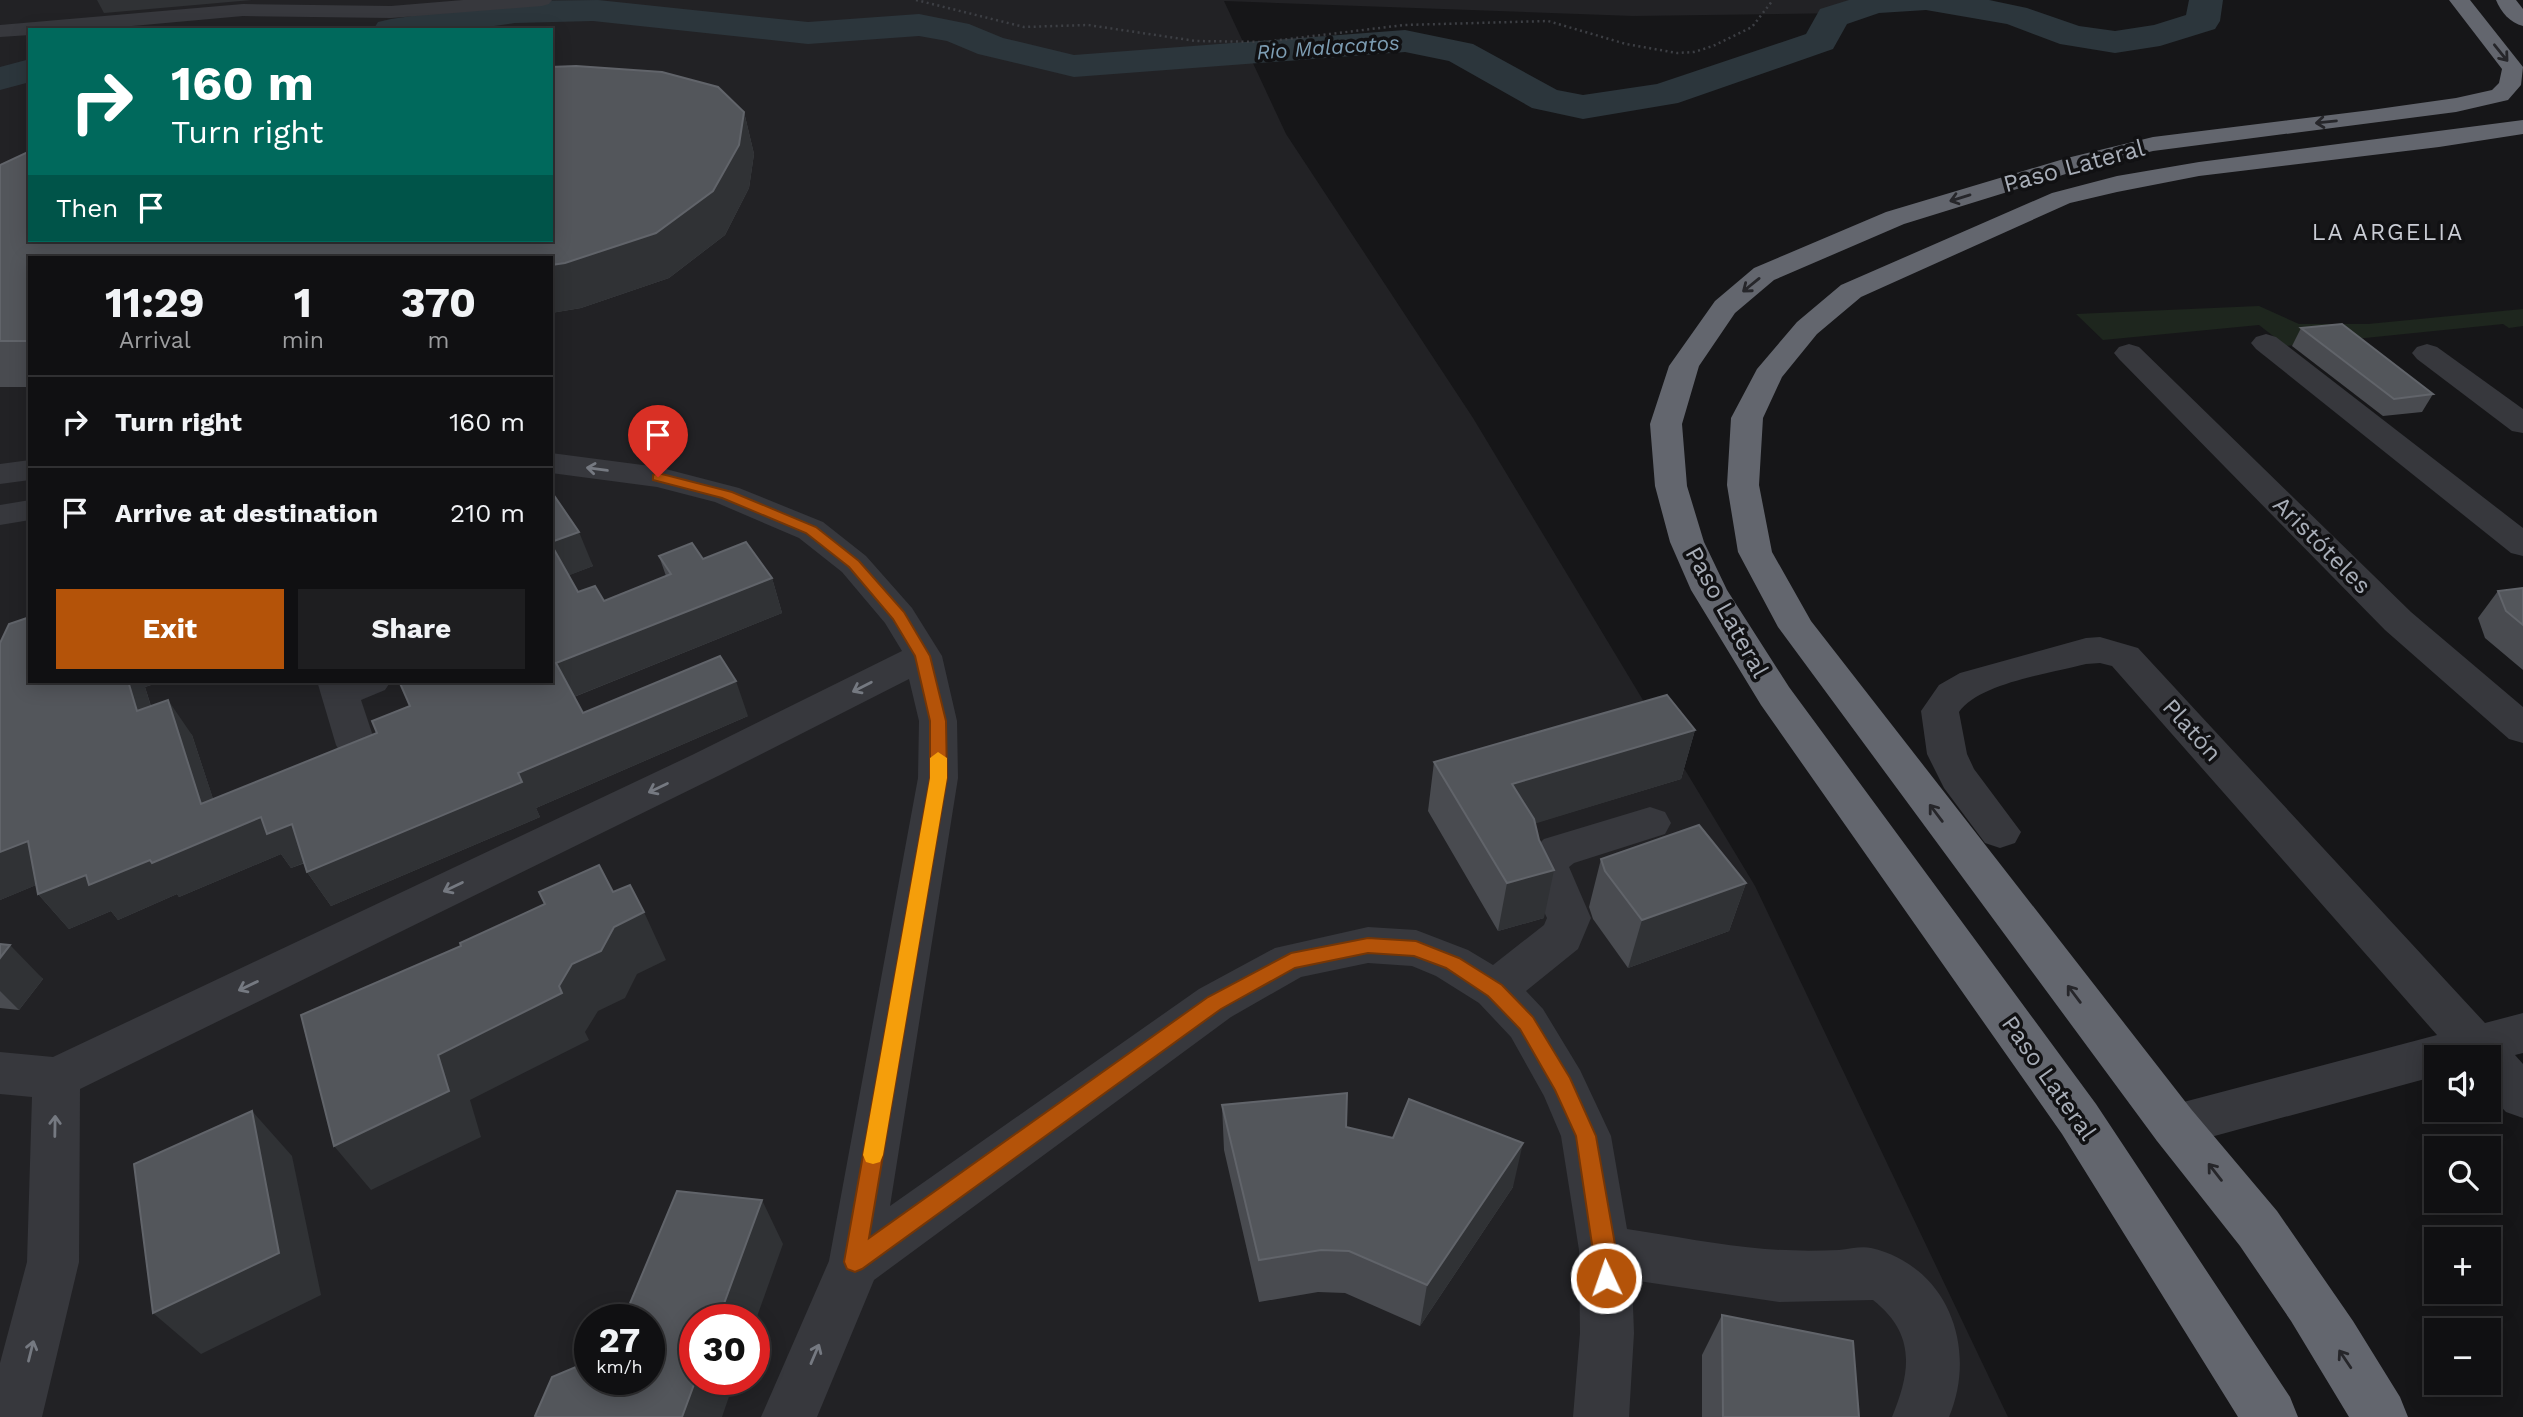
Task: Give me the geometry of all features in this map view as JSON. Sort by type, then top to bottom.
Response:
[{"type":"highway","name":"Paso Lateral","points":[[2270,1417],[2079,1119],[1775,696],[1709,590],[1687,542],[1671,486],[1666,424],[1684,366],[1725,307],[1764,274],[1895,218],[2077,163],[2153,144],[2407,112],[2500,95],[2510,85],[2513,69],[2459,0]]},
{"type":"highway","points":[[2506,0],[2510,8],[2523,20]]},
{"type":"highway","name":"Paso Lateral","points":[[2380,1417],[2358,1378],[2277,1257],[2213,1168],[2174,1125],[1796,627],[1755,552],[1743,485],[1747,418],[1768,375],[1807,328],[1851,291],[2061,198],[2117,184],[2199,169],[2523,127]]},
{"type":"street","points":[[32,28],[182,14],[258,10],[391,12],[542,0]]},
{"type":"street","points":[[0,31],[28,28]]},
{"type":"street","points":[[2266,343],[2523,545]]},
{"type":"street","points":[[2427,353],[2523,425]]},
{"type":"street","name":"Aristóteles","points":[[2129,354],[2398,621],[2523,729]]},
{"type":"street","points":[[553,463],[658,477],[727,495],[811,530],[854,564],[899,616],[923,656],[938,721],[938,778],[855,1262],[789,1417]]},
{"type":"street","points":[[0,474],[28,470]]},
{"type":"street","points":[[0,515],[28,510]]},
{"type":"street","name":"Platón","points":[[2000,832],[1958,777],[1947,754],[1940,711],[1952,694],[1973,682],[2063,656],[2100,650],[2125,657],[2476,1045]]},
{"type":"street","points":[[0,1073],[56,1078],[706,765],[923,656]]},
{"type":"street","points":[[349,685],[356,745]]},
{"type":"street","points":[[1495,990],[1562,936],[1569,918],[1547,871],[1548,861],[1559,852],[1650,823]]},
{"type":"street","points":[[855,1262],[1215,1003],[1291,961],[1368,945],[1416,948],[1452,963],[1495,990],[1527,1023],[1563,1085],[1586,1136],[1605,1250],[1607,1333],[1601,1417]]},
{"type":"street","points":[[2501,1045],[2523,1033]]},
{"type":"street","points":[[2174,1125],[2424,1068]]},
{"type":"street","name":"Platón","points":[[2501,1073],[2523,1097]]},
{"type":"street","points":[[14,1417],[53,1262],[56,1078]]},
{"type":"street","points":[[1605,1250],[1777,1276],[1869,1273],[1892,1282],[1917,1306],[1928,1330],[1935,1371],[1926,1409],[1920,1417]]},
{"type":"path","points":[[916,0],[1024,27],[1088,25],[1196,41],[1264,43],[1404,25],[1548,20],[1626,44],[1677,53],[1713,46],[1752,27],[1773,0]]},
{"type":"shaded area","points":[[0,0],[1996,0],[1846,13],[1633,16],[1224,1],[1286,134],[1473,418],[1755,886],[2008,1417],[0,1417]]},
{"type":"shaded area","points":[[2259,306],[2299,324],[2368,324],[2523,309],[2523,326],[2509,328],[2503,324],[2286,346],[2259,325],[2103,340],[2076,314]]},
{"type":"building","points":[[553,67],[662,72],[718,87],[744,112],[739,145],[713,191],[656,233],[553,265],[553,256],[28,256],[28,341],[0,341],[0,165],[28,152],[28,242],[553,242]]},
{"type":"building","points":[[2342,324],[2433,394],[2394,399],[2301,328]]},
{"type":"building","points":[[553,494],[579,532],[553,541]]},
{"type":"building","points":[[746,542],[772,578],[556,663],[583,713],[720,656],[736,681],[518,773],[522,782],[307,872],[292,824],[267,834],[261,817],[152,863],[150,860],[89,885],[86,875],[38,894],[28,841],[0,852],[0,643],[9,624],[28,618],[28,683],[129,683],[137,711],[168,700],[201,804],[377,733],[372,721],[410,706],[400,683],[553,683],[553,548],[578,592],[595,586],[604,601],[671,574],[659,556],[692,543],[703,559]]},
{"type":"building","points":[[2523,588],[2523,625],[2506,611],[2498,591]]},
{"type":"building","points":[[1667,695],[1695,730],[1512,784],[1534,819],[1539,840],[1554,870],[1507,883],[1434,762]]},
{"type":"building","points":[[1699,825],[1746,883],[1642,920],[1605,871],[1601,859]]},
{"type":"building","points":[[599,865],[613,892],[630,885],[644,912],[614,927],[601,951],[572,964],[559,986],[562,993],[438,1055],[449,1091],[334,1146],[301,1015],[461,946],[460,943],[545,904],[539,892]]},
{"type":"building","points":[[0,944],[10,945],[0,958]]},
{"type":"building","points":[[1347,1093],[1346,1127],[1393,1138],[1409,1099],[1523,1143],[1427,1285],[1349,1251],[1321,1250],[1259,1260],[1222,1105]]},
{"type":"building","points":[[252,1111],[279,1253],[153,1313],[134,1164]]},
{"type":"building","points":[[677,1191],[762,1200],[724,1304],[679,1304],[679,1395],[690,1395],[682,1417],[535,1416],[552,1377],[574,1368],[574,1395],[665,1395],[665,1304],[630,1304]]},
{"type":"building","points":[[1722,1315],[1853,1341],[1859,1417],[1723,1417]]},
{"type":"waterway","name":"Rio Malacatos","points":[[405,28],[515,12],[593,10],[808,33],[919,25],[956,32],[991,46],[1074,66],[1405,41],[1460,52],[1546,100],[1583,107],[1664,95],[1820,41],[1833,17],[1875,3],[1926,0],[2015,15],[2073,36],[2115,42],[2160,35],[2202,21],[2206,0]]},
{"type":"waterway","name":"Rio Malacatos","points":[[0,79],[28,71]]},
{"type":"slow traffic","points":[[873,1155],[938,778],[938,758]]},
{"type":"district","name":"LA ARGELIA","points":[[2388,232]]},
{"type":"route","points":[[658,477],[727,495],[811,530],[854,564],[899,616],[923,656],[938,721],[938,778],[855,1262],[1215,1003],[1291,961],[1368,945],[1416,948],[1452,963],[1495,990],[1527,1023],[1563,1085],[1586,1136],[1605,1250],[1606,1278]]}]
